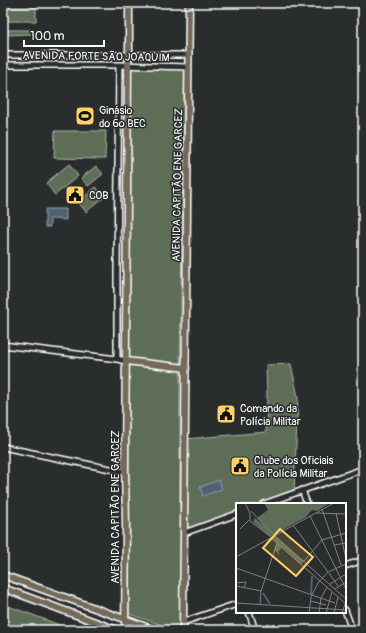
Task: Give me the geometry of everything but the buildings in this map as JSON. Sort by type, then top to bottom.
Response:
[{"type":"main road","name":"AVENIDA CAPITÃO ENE GARCEZ","points":[[125,630],[129,3]]},
{"type":"main road","name":"AVENIDA CAPITÃO ENE GARCEZ","points":[[183,630],[189,3]]},
{"type":"main road","points":[[126,361],[186,368]]},
{"type":"main road","points":[[3,575],[155,630]]},
{"type":"main road","points":[[3,588],[117,630]]},
{"type":"street","name":"AVENIDA FORTE SÃO JOAQUIM","points":[[3,55],[188,55]]},
{"type":"street","points":[[15,55],[16,65]]},
{"type":"street","points":[[102,55],[102,65]]},
{"type":"street","name":"AVENIDA FORTE SÃO JOAQUIM","points":[[3,65],[119,65],[188,67]]},
{"type":"street","points":[[117,359],[116,271],[119,65]]},
{"type":"street","points":[[3,346],[126,361]]},
{"type":"street","points":[[3,447],[125,472]]},
{"type":"street","points":[[267,503],[363,469]]},
{"type":"street","points":[[302,490],[307,503]]},
{"type":"street","points":[[184,533],[236,514]]},
{"type":"street","points":[[346,566],[363,560]]},
{"type":"street","points":[[183,622],[236,604]]},
{"type":"street","points":[[248,613],[255,630]]},
{"type":"street","points":[[346,613],[352,630]]},
{"type":"green space","points":[[7,7],[36,7],[36,21],[7,21]]},
{"type":"green space","points":[[3,30],[32,30],[34,32],[32,34],[3,35]]},
{"type":"green space","points":[[128,66],[188,67],[188,84],[184,90],[180,373],[180,628],[177,630],[129,614]]},
{"type":"green space","points":[[55,131],[106,131],[105,159],[54,158]]},
{"type":"green space","points":[[69,164],[78,176],[55,195],[46,183]]},
{"type":"green space","points":[[96,166],[103,174],[88,186],[81,178]]},
{"type":"green space","points":[[96,187],[104,197],[86,212],[78,202]]},
{"type":"green space","name":"Clube dos Oficiais da Polícia Militar","points":[[291,364],[298,397],[294,493],[267,503],[236,503],[236,514],[184,533],[185,439],[266,432],[266,365]]},
{"type":"green space","points":[[3,604],[73,630],[3,630]]},
{"type":"water","points":[[45,209],[66,209],[66,220],[50,219],[50,227],[45,227]]},
{"type":"water","points":[[219,480],[222,489],[203,496],[200,487]]},
{"type":"place","name":"Ginásio do 6º BEC","points":[[85,116]]},
{"type":"place","name":"COB","points":[[75,195]]},
{"type":"place","name":"Comando da Polícia Militar","points":[[226,414]]},
{"type":"place","name":"Clube dos Oficiais da Polícia Militar","points":[[240,466]]}]
